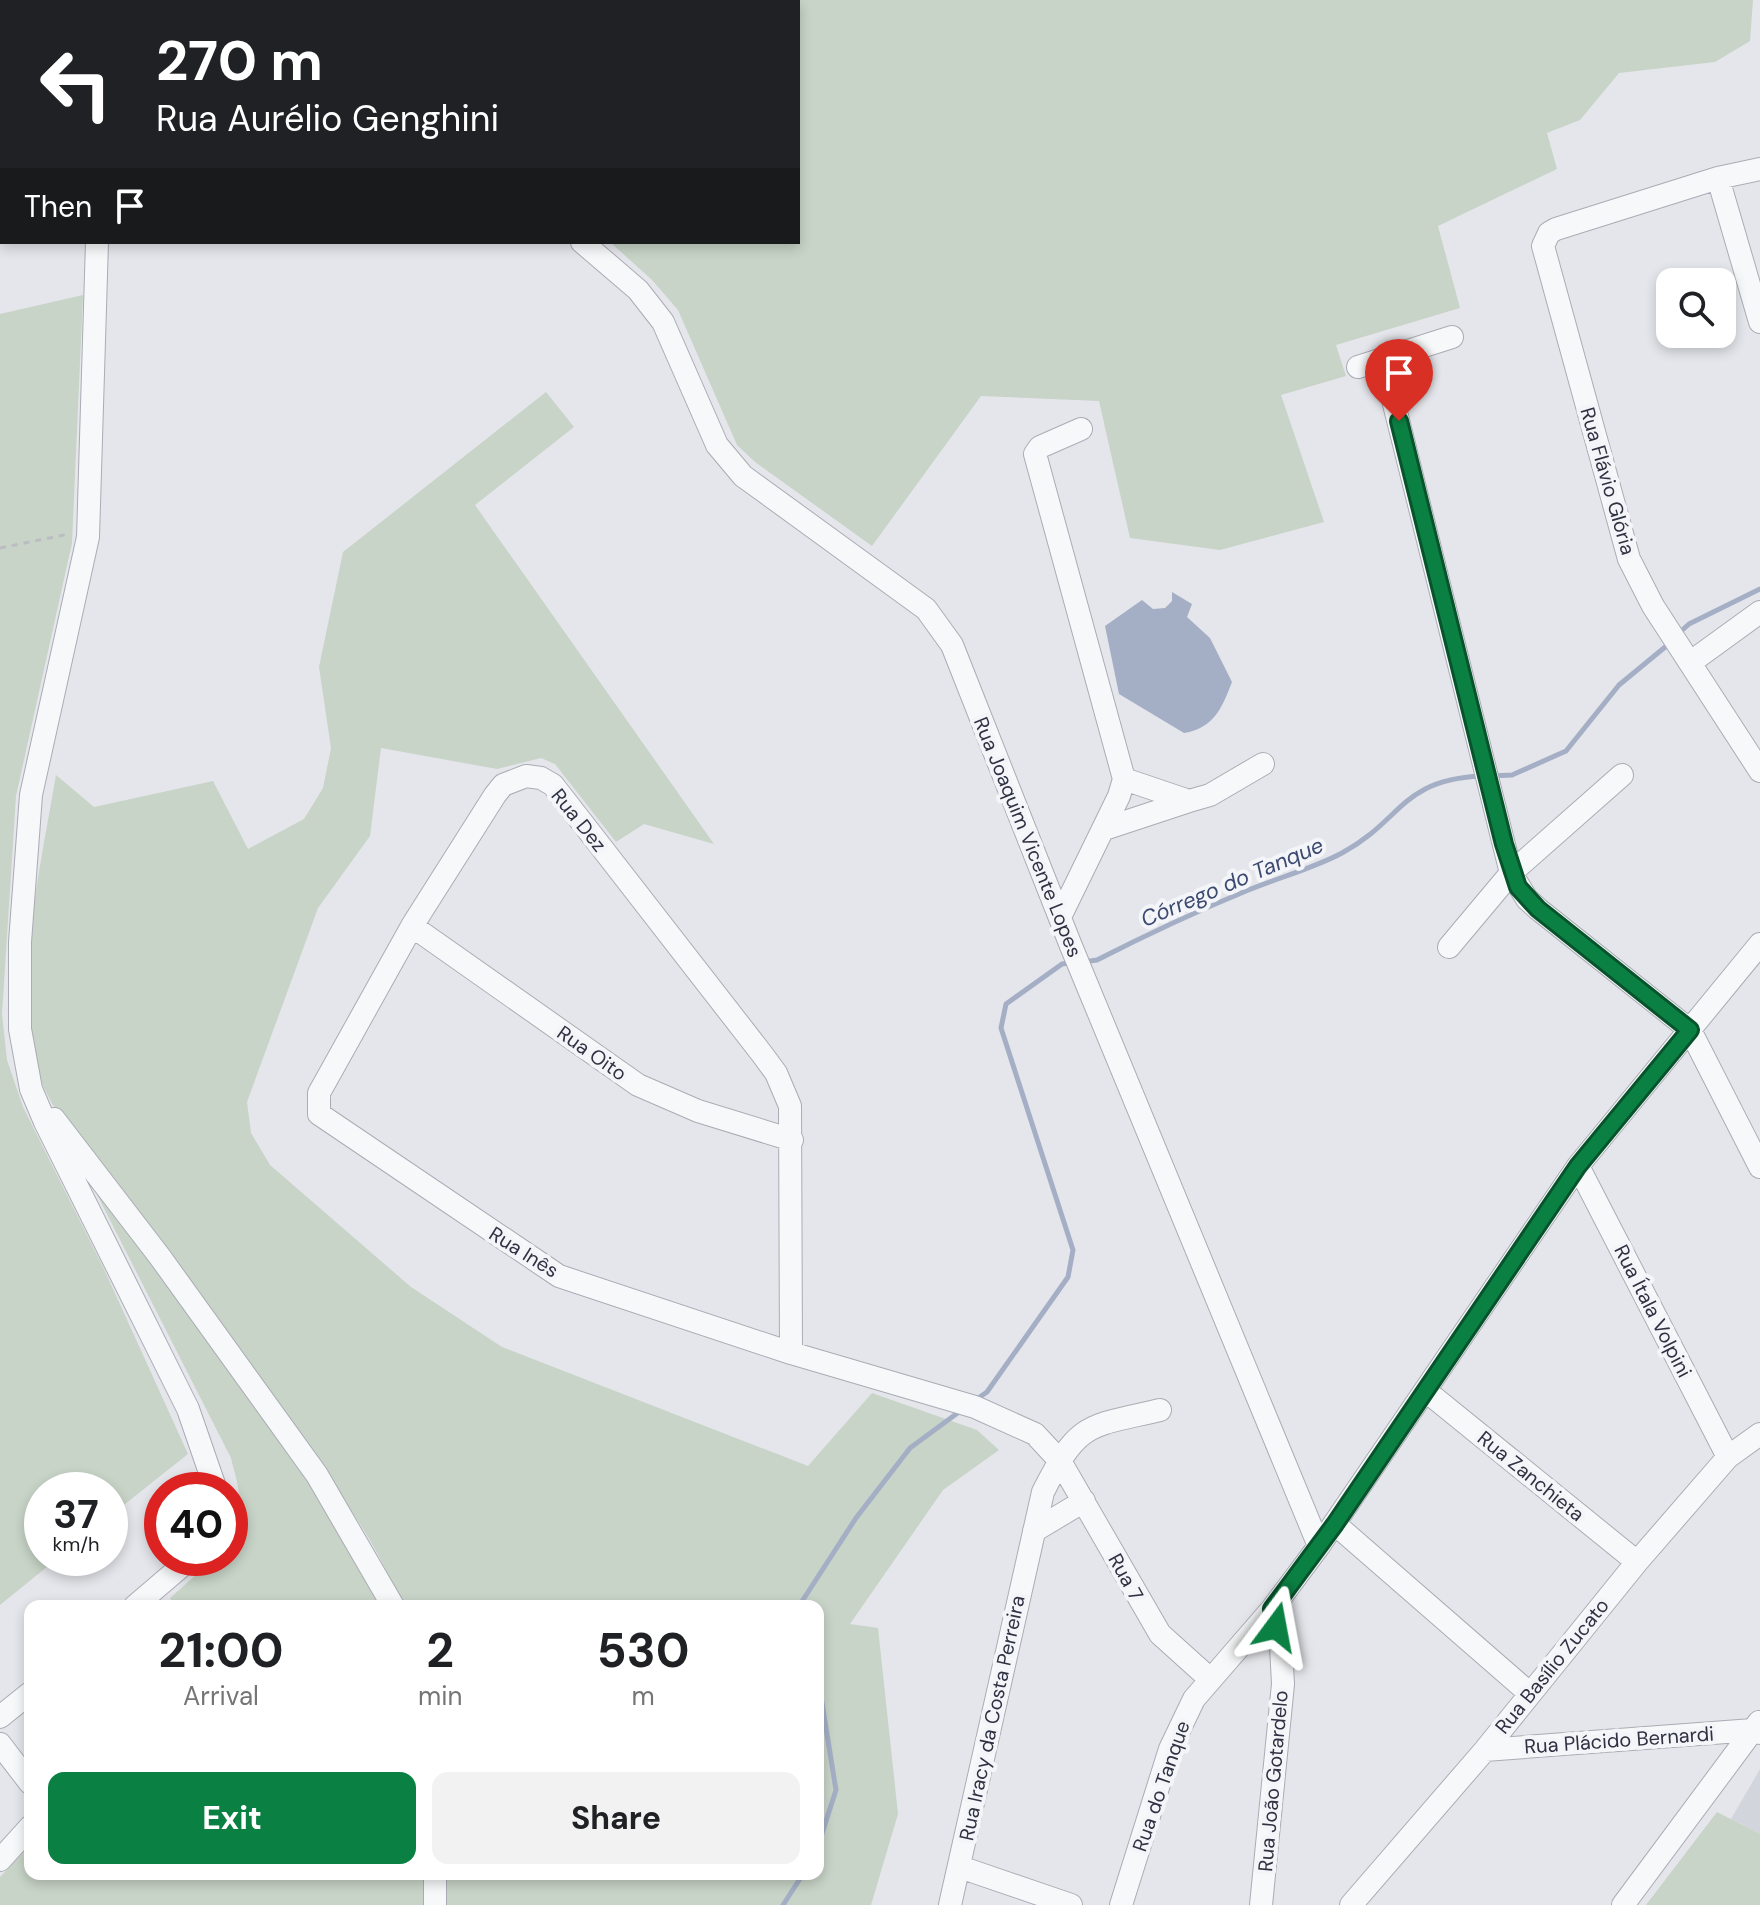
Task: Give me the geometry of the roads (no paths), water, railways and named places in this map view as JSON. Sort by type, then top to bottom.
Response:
[{"type":"street","points":[[1760,169],[1718,178],[1760,322]]},
{"type":"street","name":"Rua Flávio Glória","points":[[1718,178],[1556,229],[1544,239],[1545,256],[1629,559],[1653,606],[1760,771]]},
{"type":"street","points":[[97,244],[85,561],[31,795],[20,942],[20,1029],[31,1089],[188,1409],[210,1472]]},
{"type":"street","name":"Rua Joaquim Vicente Lopes","points":[[584,244],[638,290],[663,322],[717,445],[729,462],[743,476],[915,601],[940,625],[952,645],[1071,946],[1319,1546]]},
{"type":"street","points":[[1358,367],[1452,337]]},
{"type":"street","points":[[1383,360],[1511,873],[1527,899],[1538,909],[1690,1030],[1760,1167]]},
{"type":"street","points":[[1060,917],[1104,829],[1124,779],[1036,458],[1040,447],[1081,429]]},
{"type":"street","points":[[1690,660],[1760,612]]},
{"type":"street","points":[[1104,829],[1210,795],[1263,764]]},
{"type":"street","points":[[1449,947],[1511,873],[1622,775]]},
{"type":"street","name":"Rua Dez","points":[[324,1120],[316,1107],[319,1093],[412,926],[503,785],[526,776],[541,778],[553,785],[776,1073],[790,1106],[792,1140]]},
{"type":"street","points":[[1124,779],[1189,801]]},
{"type":"street","name":"Rua Oito","points":[[412,926],[638,1085],[698,1111],[792,1140]]},
{"type":"street","name":"Rua do Tanque","points":[[1121,1905],[1170,1749],[1194,1699],[1272,1609],[1335,1524],[1578,1166],[1760,944]]},
{"type":"street","points":[[31,1089],[160,1257],[317,1475],[390,1600]]},
{"type":"street","name":"Rua Inês","points":[[324,1120],[559,1276],[791,1353],[956,1400],[1000,1416],[1035,1434],[1060,1461]]},
{"type":"street","points":[[791,1353],[792,1140]]},
{"type":"street","name":"Rua Ítala Volpini","points":[[1578,1166],[1728,1457]]},
{"type":"street","name":"Rua Zanchieta","points":[[1426,1391],[1637,1562]]},
{"type":"street","name":"Rua Iracy da Costa Perreira","points":[[950,1905],[1040,1500],[1070,1443],[1087,1429],[1160,1410]]},
{"type":"street","name":"Rua Basílio Zucato","points":[[1351,1905],[1485,1750],[1528,1692],[1728,1457],[1760,1434]]},
{"type":"street","name":"Rua 7","points":[[1060,1461],[1160,1634],[1210,1679]]},
{"type":"street","points":[[1034,1531],[1084,1501]]},
{"type":"street","points":[[1335,1524],[1528,1692]]},
{"type":"street","points":[[142,1600],[170,1576]]},
{"type":"street","name":"Rua João Gotardelo","points":[[1261,1905],[1283,1684],[1281,1646],[1272,1609]]},
{"type":"street","points":[[0,1717],[24,1698]]},
{"type":"street","points":[[1623,1905],[1758,1728]]},
{"type":"street","name":"Rua Plácido Bernardi","points":[[1485,1750],[1758,1728]]},
{"type":"street","points":[[0,1744],[24,1775]]},
{"type":"street","points":[[0,1860],[24,1834]]},
{"type":"street","points":[[960,1867],[1071,1905]]},
{"type":"street","points":[[435,1880],[435,1905]]},
{"type":"water","points":[[1172,592],[1192,604],[1187,617],[1210,638],[1232,682],[1210,722],[1184,733],[1119,694],[1105,626],[1142,600],[1153,609],[1165,608],[1172,601]]},
{"type":"waterway","name":"Córrego do Tanque","points":[[1679,633],[1689,624],[1760,589]]},
{"type":"waterway","name":"Córrego do Tanque","points":[[1491,776],[1512,775],[1566,751],[1619,685],[1670,643]]},
{"type":"waterway","name":"Córrego do Tanque","points":[[1083,962],[1097,960],[1208,907],[1342,853],[1378,828],[1418,793],[1434,785],[1481,776]]},
{"type":"waterway","points":[[974,1401],[987,1392],[1068,1277],[1073,1250],[1001,1028],[1006,1004],[1062,964],[1070,963]]},
{"type":"waterway","points":[[803,1600],[856,1518],[910,1448],[963,1409]]},
{"type":"waterway","points":[[824,1715],[836,1790],[824,1827]]},
{"type":"waterway","points":[[783,1905],[799,1880]]}]
